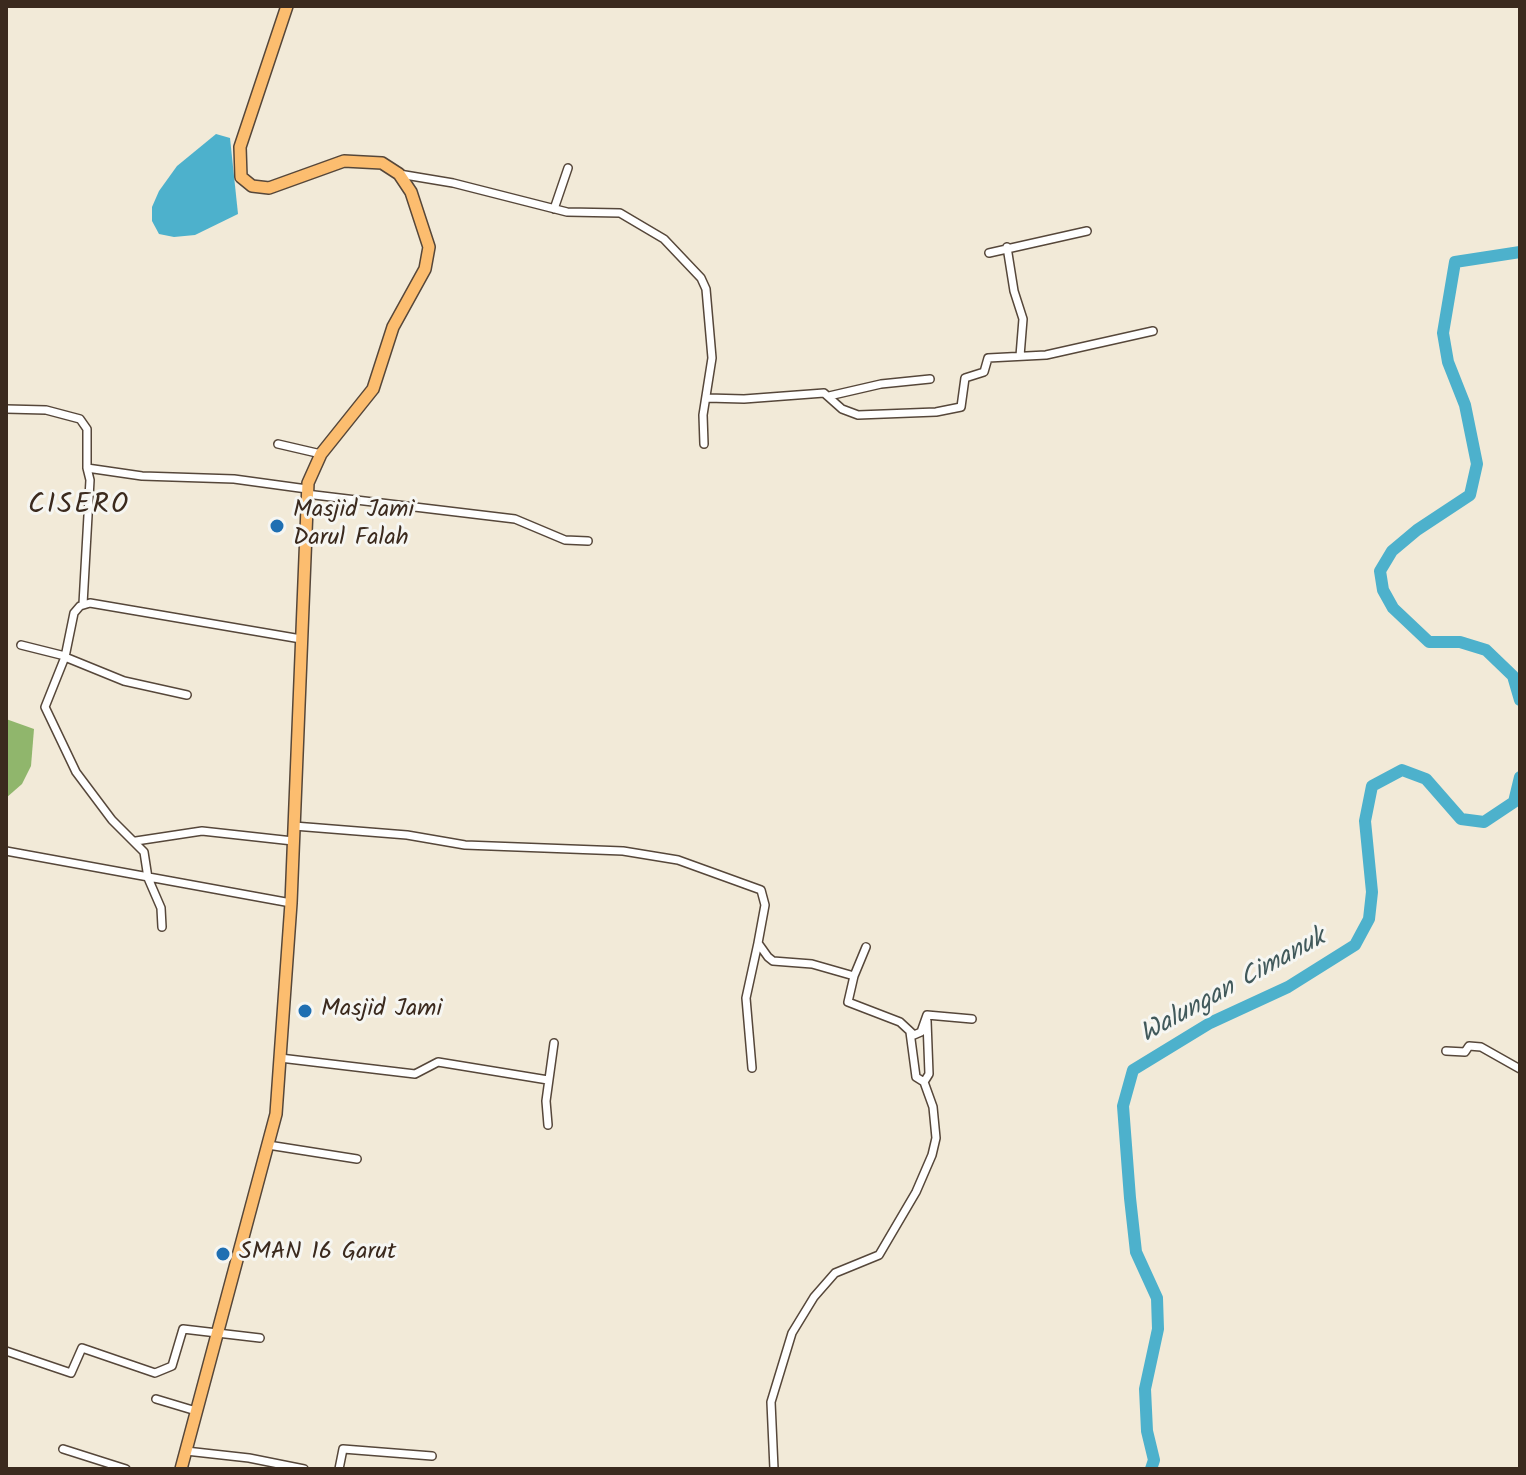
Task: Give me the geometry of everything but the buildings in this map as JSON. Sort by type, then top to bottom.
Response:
[{"type":"main road","points":[[181,1469],[276,1114],[291,903],[306,491],[321,454],[369,395],[393,327],[425,269],[427,236],[418,207],[399,174],[382,163],[356,160],[334,164],[269,188],[252,186],[241,177],[240,147],[287,6]]},
{"type":"street","points":[[554,209],[568,168]]},
{"type":"street","points":[[399,174],[453,183],[554,209],[620,213],[664,239],[701,278],[706,289],[712,358],[704,444]]},
{"type":"street","points":[[989,253],[1087,231]]},
{"type":"street","points":[[1007,247],[1023,322],[1020,356]]},
{"type":"street","points":[[707,398],[744,399],[824,393],[842,409],[858,415],[955,409],[963,404],[965,378],[984,372],[987,359],[1046,355],[1153,331]]},
{"type":"street","points":[[829,396],[881,384],[930,379]]},
{"type":"street","points":[[6,409],[46,410],[80,419],[87,429],[90,480],[83,604],[74,613],[65,657],[45,698],[46,712],[76,772],[112,820],[144,852],[148,878],[159,899],[162,927]]},
{"type":"street","points":[[278,444],[321,454]]},
{"type":"street","points":[[87,468],[142,476],[225,478],[306,491],[356,503],[515,519],[565,540],[588,541]]},
{"type":"street","points":[[83,604],[301,639]]},
{"type":"street","points":[[21,645],[65,657],[124,681],[187,695]]},
{"type":"street","points":[[294,826],[407,835],[465,845],[657,855],[761,890],[765,905],[746,998],[752,1068]]},
{"type":"street","points":[[136,841],[202,831],[293,841]]},
{"type":"street","points":[[6,851],[291,903]]},
{"type":"street","points":[[758,943],[773,961],[812,964],[854,976]]},
{"type":"street","points":[[774,1469],[771,1402],[792,1333],[812,1299],[835,1273],[879,1255],[913,1198],[936,1138],[933,1107],[924,1082],[916,1078],[910,1032],[903,1023],[848,1002],[866,947]]},
{"type":"street","points":[[910,1032],[919,1034],[927,1015]]},
{"type":"street","points":[[927,1015],[972,1019]]},
{"type":"street","points":[[924,1082],[929,1074],[927,1015]]},
{"type":"street","points":[[548,1125],[548,1080],[554,1043]]},
{"type":"street","points":[[1446,1051],[1465,1052],[1469,1046],[1481,1047],[1520,1069]]},
{"type":"street","points":[[280,1058],[415,1074],[438,1062],[548,1080]]},
{"type":"street","points":[[268,1145],[357,1159]]},
{"type":"street","points":[[6,1351],[71,1373],[82,1348],[155,1373],[172,1366],[183,1329],[216,1336],[226,1333],[260,1338]]},
{"type":"street","points":[[156,1399],[196,1411]]},
{"type":"street","points":[[63,1449],[126,1469]]},
{"type":"street","points":[[339,1469],[343,1449],[432,1456]]},
{"type":"street","points":[[186,1451],[249,1458],[304,1469]]},
{"type":"green space","points":[[6,719],[34,729],[31,766],[22,784],[6,798]]},
{"type":"water","points":[[216,134],[230,138],[238,214],[195,235],[174,237],[159,234],[152,221],[152,207],[159,191],[177,166]]},
{"type":"waterway","name":"Walungan Cimanuk","points":[[1520,252],[1455,262],[1443,333],[1448,362],[1465,405],[1477,464],[1470,495],[1417,530],[1392,551],[1380,571],[1383,590],[1393,608],[1429,642],[1460,642],[1486,650],[1513,676],[1520,700]]},
{"type":"waterway","name":"Walungan Cimanuk","points":[[1151,1469],[1154,1460],[1147,1431],[1145,1389],[1158,1329],[1157,1298],[1136,1252],[1130,1198],[1123,1106],[1133,1070],[1210,1023],[1288,987],[1355,945],[1369,919],[1372,892],[1365,821],[1372,786],[1402,770],[1426,779],[1461,819],[1484,822],[1514,802],[1520,777]]},
{"type":"place","name":"Masjid Jami Darul Falah","points":[[277,526]]},
{"type":"place","name":"Masjid Jami","points":[[305,1011]]},
{"type":"place","name":"SMAN 16 Garut","points":[[223,1254]]},
{"type":"district","name":"CISERO","points":[[79,507]]}]
